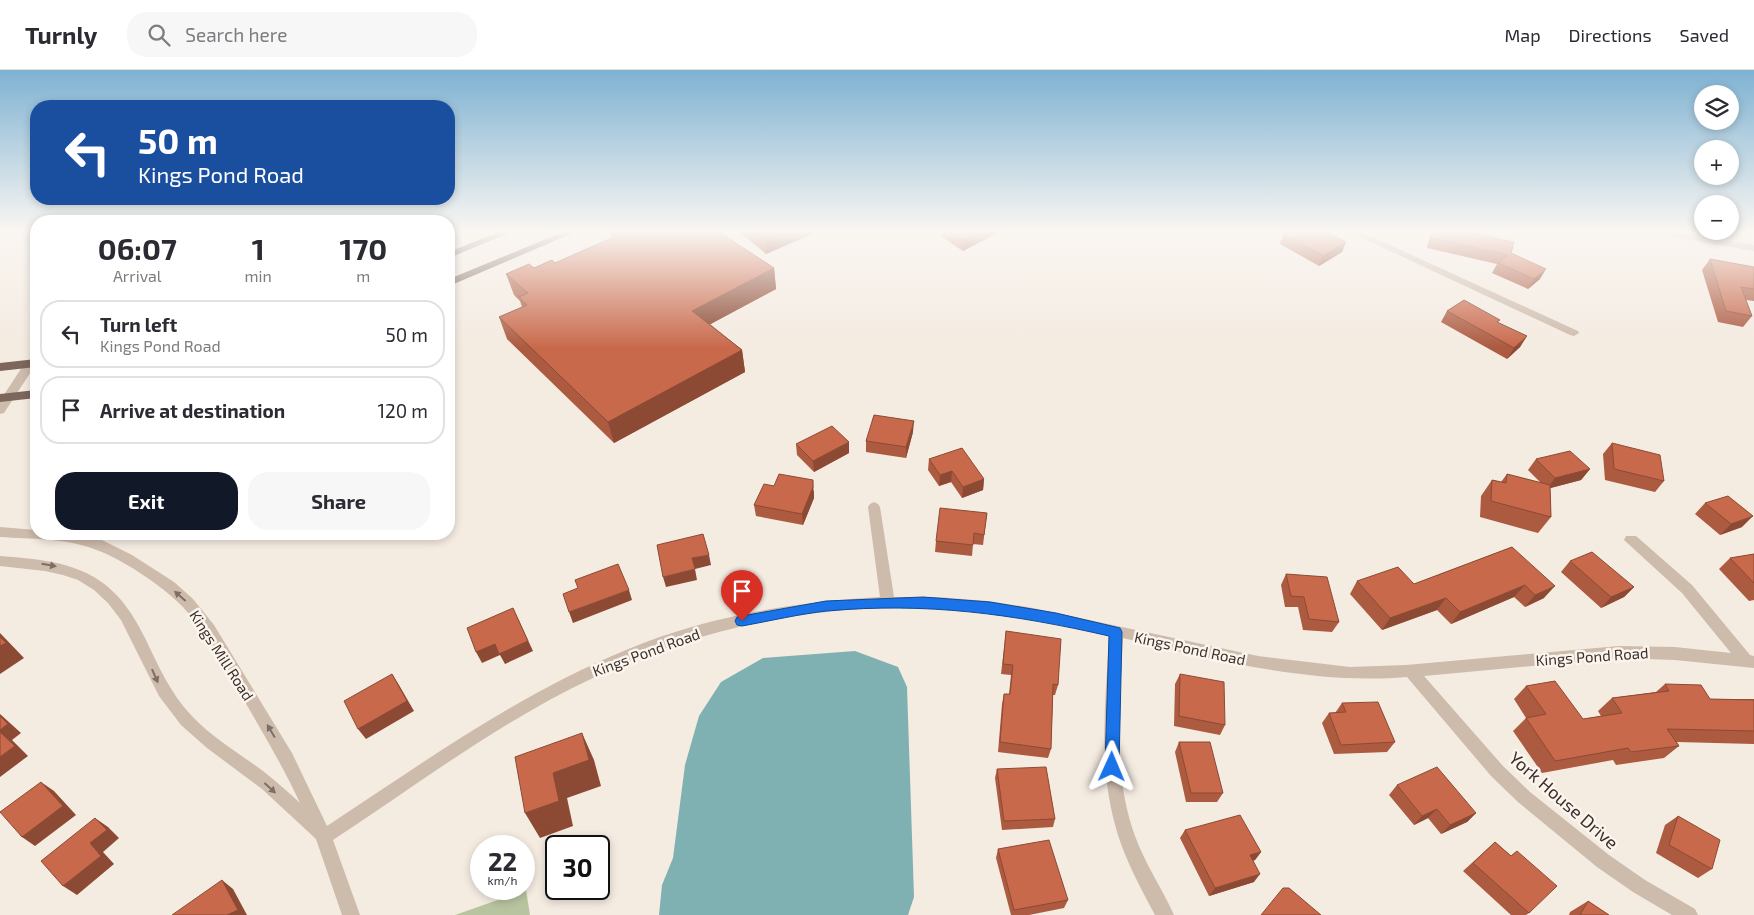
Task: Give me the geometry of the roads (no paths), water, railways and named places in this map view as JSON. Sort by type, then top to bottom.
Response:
[{"type":"main road","points":[[455,280],[481,269]]},
{"type":"main road","points":[[0,367],[30,364]]},
{"type":"main road","points":[[4,398],[30,395]]},
{"type":"street","points":[[1436,269],[1574,333]]},
{"type":"street","points":[[0,410],[4,398],[30,368]]},
{"type":"street","points":[[874,507],[888,603]]},
{"type":"street","name":"Kings Mill Road","points":[[0,532],[30,534]]},
{"type":"street","name":"Kings Mill Road","points":[[77,540],[97,544],[127,558],[168,586],[188,603],[209,629],[287,758],[324,837],[351,915]]},
{"type":"street","points":[[1631,540],[1688,589],[1750,662]]},
{"type":"street","name":"Kings Mill Road","points":[[0,561],[36,563],[71,570],[84,576],[105,591],[127,617],[138,636],[157,682],[186,720],[207,739],[261,779],[324,837]]},
{"type":"street","name":"Kings Pond Road","points":[[324,837],[518,710],[587,674],[622,658],[691,634],[758,617],[826,606],[923,602],[990,608],[1056,618],[1210,654],[1282,667],[1354,673],[1410,671],[1624,652],[1677,652],[1750,662]]},
{"type":"street","points":[[1116,632],[1112,767],[1120,812],[1139,869],[1165,915]]},
{"type":"street","name":"York House Drive","points":[[1410,671],[1497,771],[1524,797],[1603,862],[1639,886],[1689,915]]},
{"type":"water","points":[[855,651],[898,667],[907,687],[914,897],[908,915],[659,915],[662,885],[673,858],[685,765],[699,716],[721,682],[763,658]]}]
